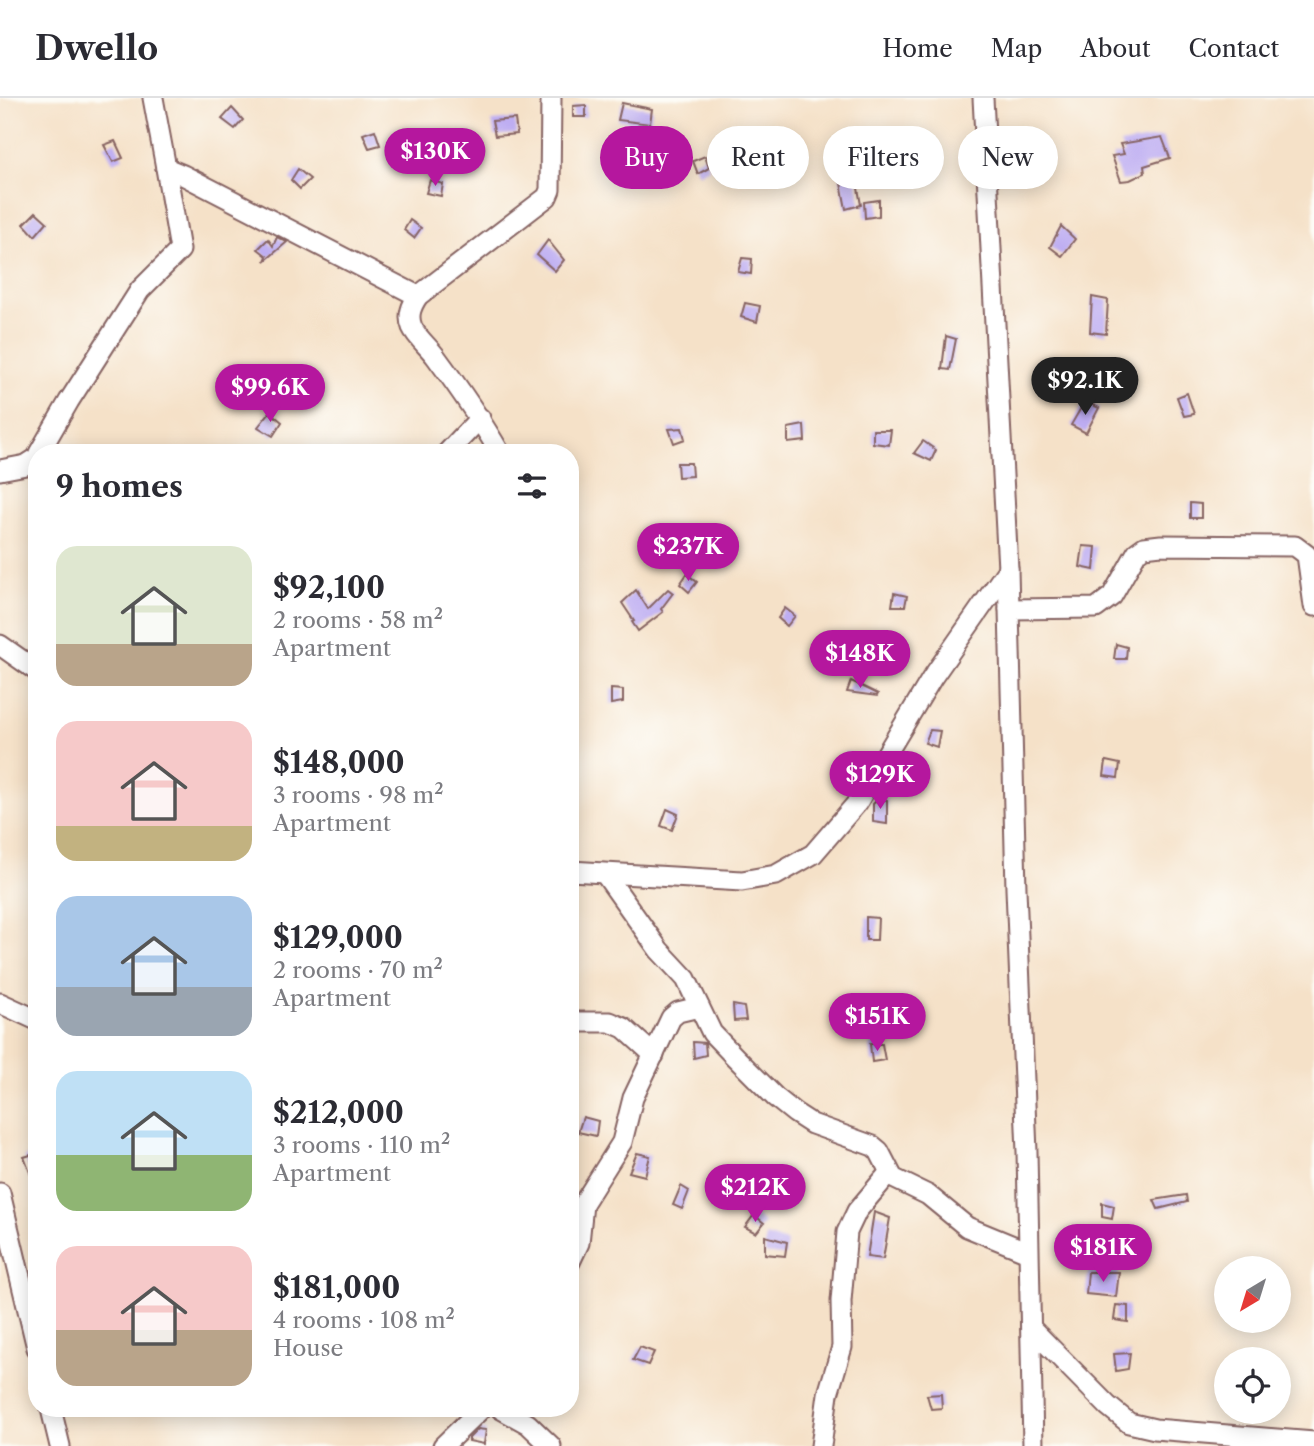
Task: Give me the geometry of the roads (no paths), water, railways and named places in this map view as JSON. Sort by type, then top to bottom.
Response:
[{"type":"street","points":[[44,444],[140,290],[180,250],[152,98]]},
{"type":"street","points":[[495,444],[480,418],[412,328],[411,307],[418,296],[547,197],[550,190],[551,98]]},
{"type":"street","points":[[983,98],[1009,569],[1033,1446]]},
{"type":"street","points":[[166,168],[183,174],[418,296]]},
{"type":"street","points":[[455,444],[480,418]]},
{"type":"street","points":[[0,470],[28,464]]},
{"type":"street","points":[[1009,609],[1096,608],[1112,596],[1137,552],[1144,547],[1161,545],[1295,546],[1307,555],[1314,606]]},
{"type":"street","points":[[579,872],[741,881],[776,875],[813,854],[857,803],[932,678],[1009,569]]},
{"type":"street","points":[[0,645],[28,665]]},
{"type":"street","points":[[605,874],[659,950],[685,979],[712,1033],[775,1097],[813,1124],[873,1146],[879,1151],[889,1172],[911,1188],[928,1195],[967,1227],[1028,1252]]},
{"type":"street","points":[[0,1003],[28,1016]]},
{"type":"street","points":[[579,1243],[583,1204],[617,1153],[633,1098],[674,1014],[699,1007]]},
{"type":"street","points":[[579,1022],[610,1021],[624,1028],[654,1055]]},
{"type":"street","points":[[821,1446],[828,1394],[842,1347],[841,1301],[847,1232],[857,1211],[889,1172]]},
{"type":"street","points":[[0,1193],[28,1310]]},
{"type":"street","points":[[1031,1328],[1108,1406],[1129,1423],[1155,1429],[1314,1442]]},
{"type":"street","points":[[53,1417],[60,1446]]},
{"type":"street","points":[[443,1446],[473,1417]]},
{"type":"street","points":[[515,1417],[528,1424],[551,1446]]}]
